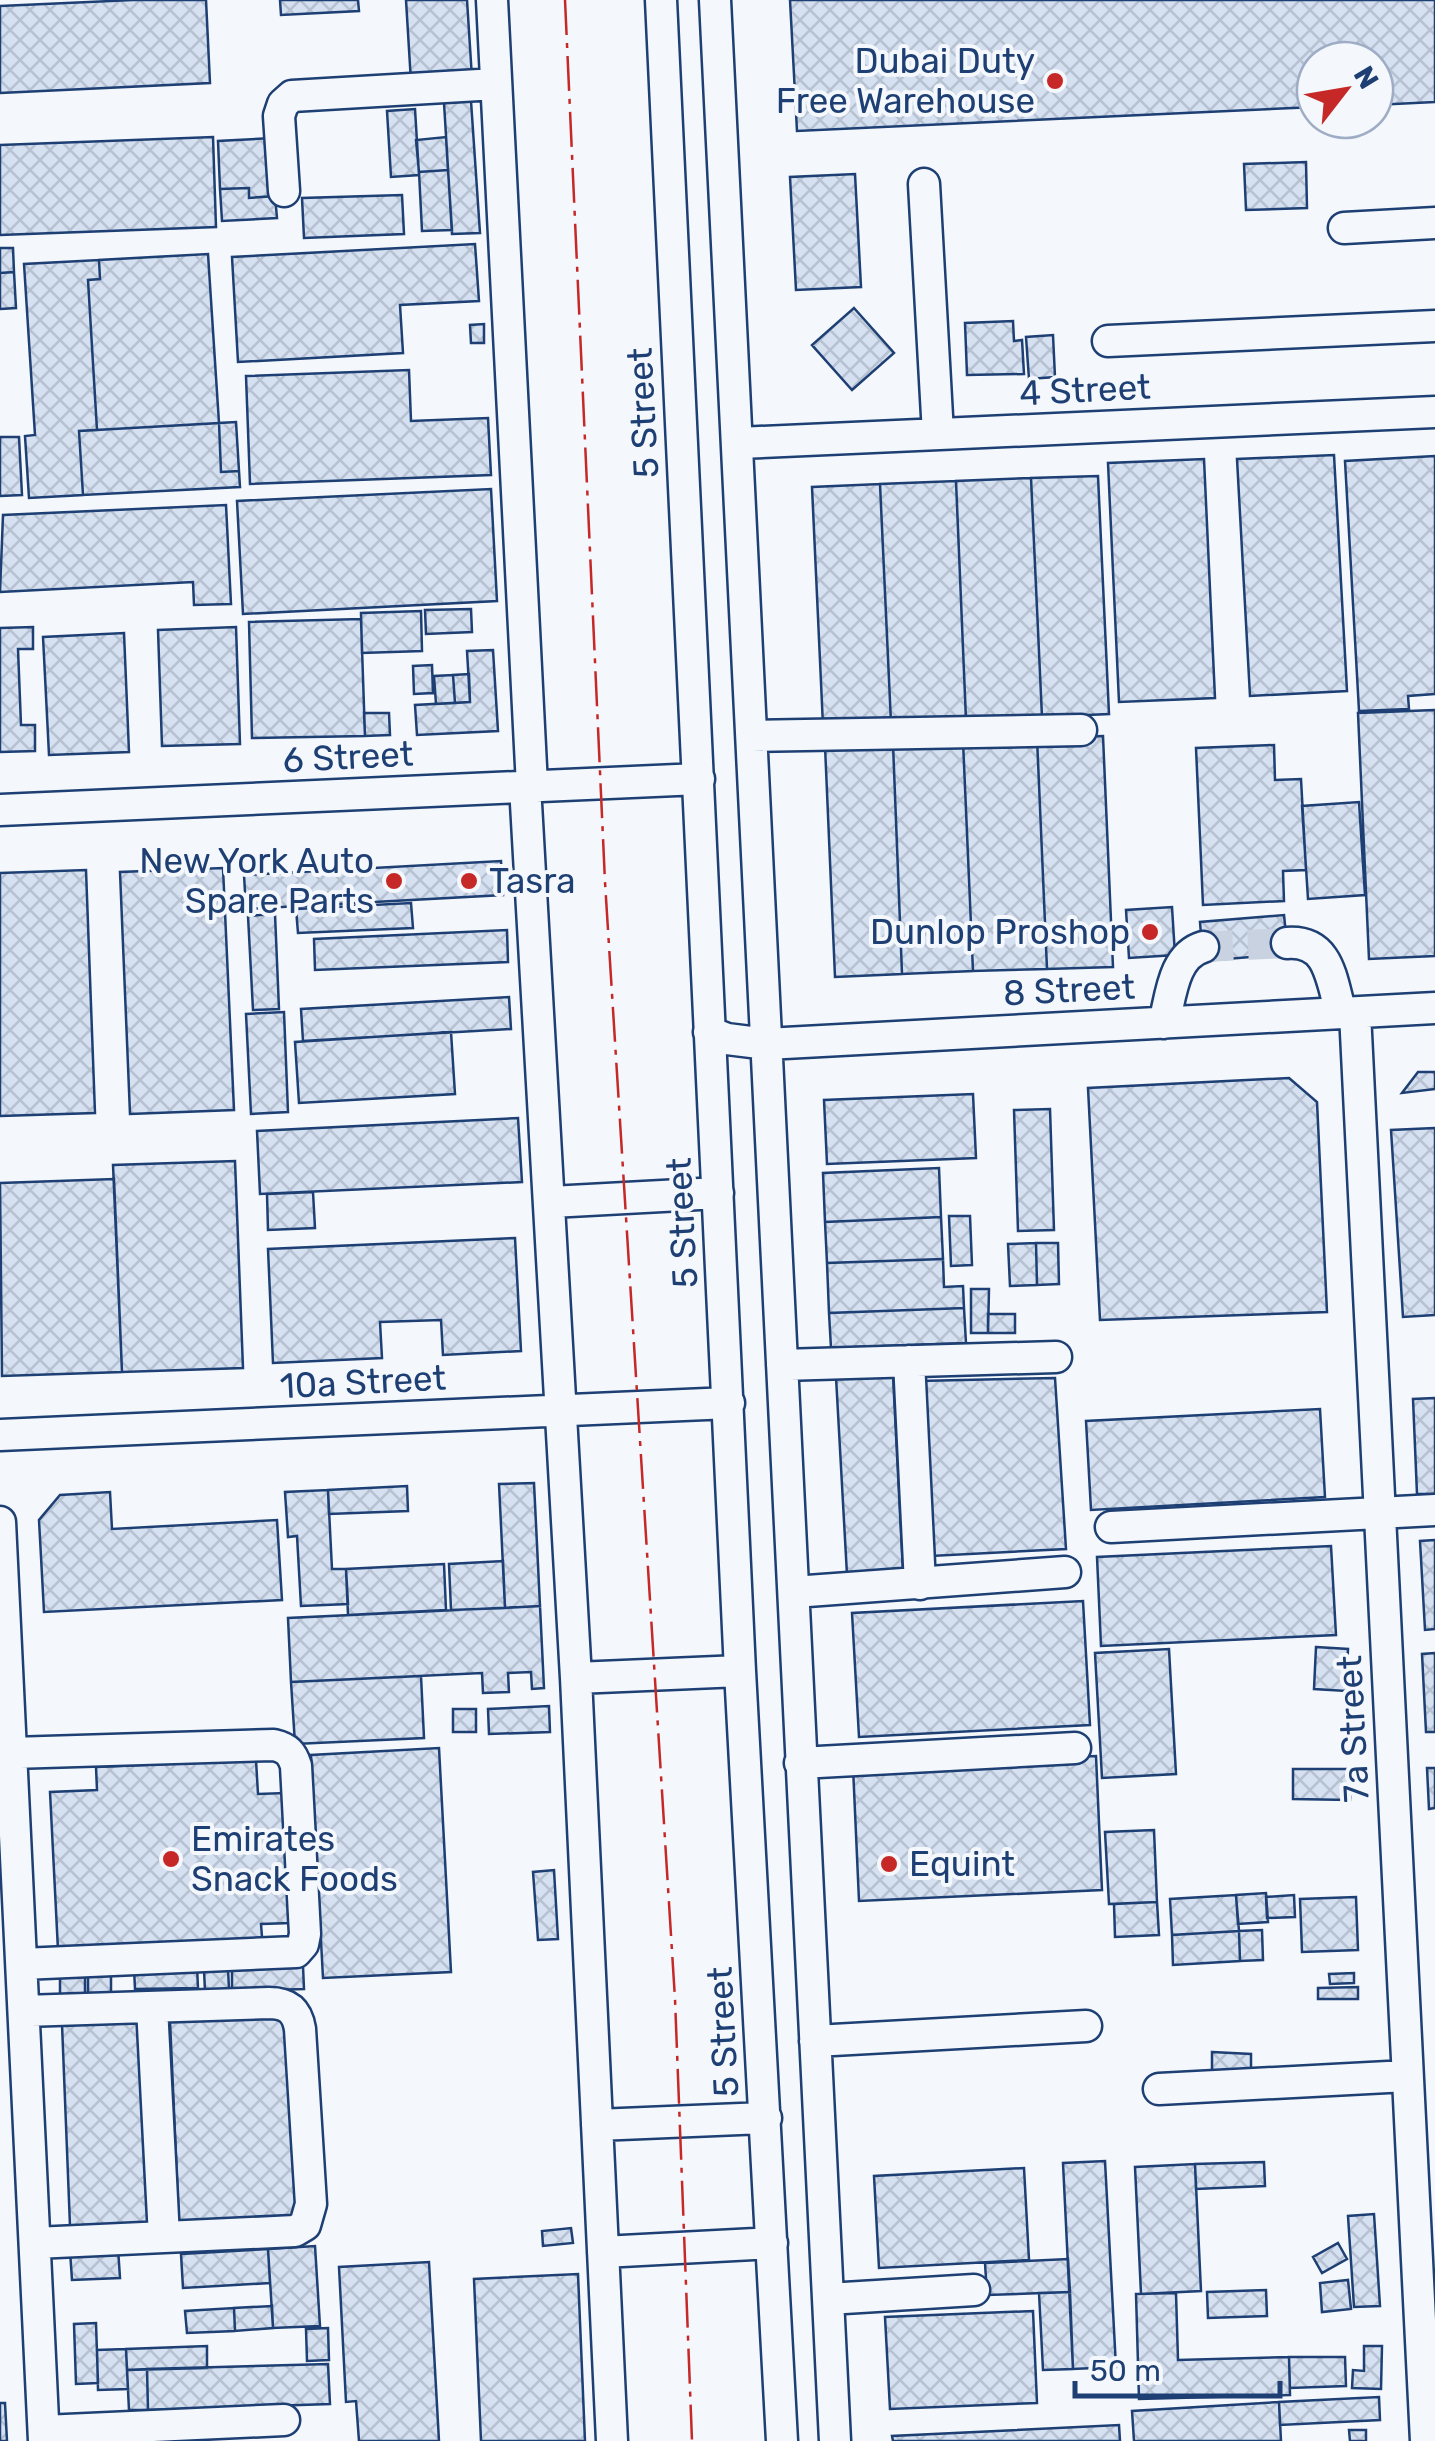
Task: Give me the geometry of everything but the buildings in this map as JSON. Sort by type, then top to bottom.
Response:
[{"type":"street","points":[[492,0],[612,2441]]},
{"type":"street","name":"5 Street","points":[[661,0],[708,1032],[782,2441]]},
{"type":"street","points":[[716,0],[835,2441]]},
{"type":"street","points":[[284,191],[279,116],[283,104],[292,96],[496,84]]},
{"type":"street","points":[[924,184],[938,434]]},
{"type":"street","points":[[1344,228],[1435,224]]},
{"type":"street","points":[[1108,342],[1435,326]]},
{"type":"street","name":"4 Street","points":[[739,443],[1435,412]]},
{"type":"street","points":[[752,736],[1081,730]]},
{"type":"street","name":"6 Street","points":[[0,810],[699,778]]},
{"type":"street","name":"7a Street","points":[[1287,943],[1302,942],[1322,956],[1348,1013],[1380,1513],[1426,2441]]},
{"type":"street","points":[[1164,1023],[1182,958],[1202,948]]},
{"type":"street","name":"8 Street","points":[[708,1032],[726,1040],[766,1044],[1435,1008]]},
{"type":"street","points":[[551,1202],[718,1192]]},
{"type":"street","points":[[782,1365],[1056,1357]]},
{"type":"street","points":[[909,1361],[920,1584]]},
{"type":"street","name":"10a Street","points":[[0,1435],[729,1403]]},
{"type":"street","points":[[1111,1527],[1435,1510]]},
{"type":"street","points":[[0,1522],[12,1753],[9,1876],[22,1964],[44,2436],[284,2420]]},
{"type":"street","points":[[794,1592],[1065,1572]]},
{"type":"street","points":[[576,1678],[740,1671]]},
{"type":"street","points":[[12,1753],[274,1745],[293,1755],[298,1784],[305,1934],[296,1952],[285,1956],[22,1964]]},
{"type":"street","points":[[800,1764],[1075,1748]]},
{"type":"street","points":[[24,2011],[269,2003],[291,2008],[300,2029],[311,2204],[304,2225],[295,2231],[35,2242]]},
{"type":"street","points":[[152,2007],[164,2237]]},
{"type":"street","points":[[815,2041],[1086,2026]]},
{"type":"street","points":[[1159,2089],[1407,2076]]},
{"type":"street","points":[[597,2125],[766,2118]]},
{"type":"street","points":[[603,2252],[772,2244]]},
{"type":"street","points":[[828,2299],[974,2290]]},
{"type":"tunnel","points":[[1203,947],[1287,943]]},
{"type":"power","points":[[565,0],[605,882],[675,1999],[692,2441]]},
{"type":"place","name":"Dubai Duty Free Warehouse","points":[[1055,81]]},
{"type":"place","name":"New York Auto Spare Parts","points":[[394,881]]},
{"type":"place","name":"Tasra","points":[[469,881]]},
{"type":"place","name":"Dunlop Proshop","points":[[1150,932]]},
{"type":"place","name":"Emirates Snack Foods","points":[[171,1859]]},
{"type":"place","name":"Equint","points":[[889,1864]]}]
